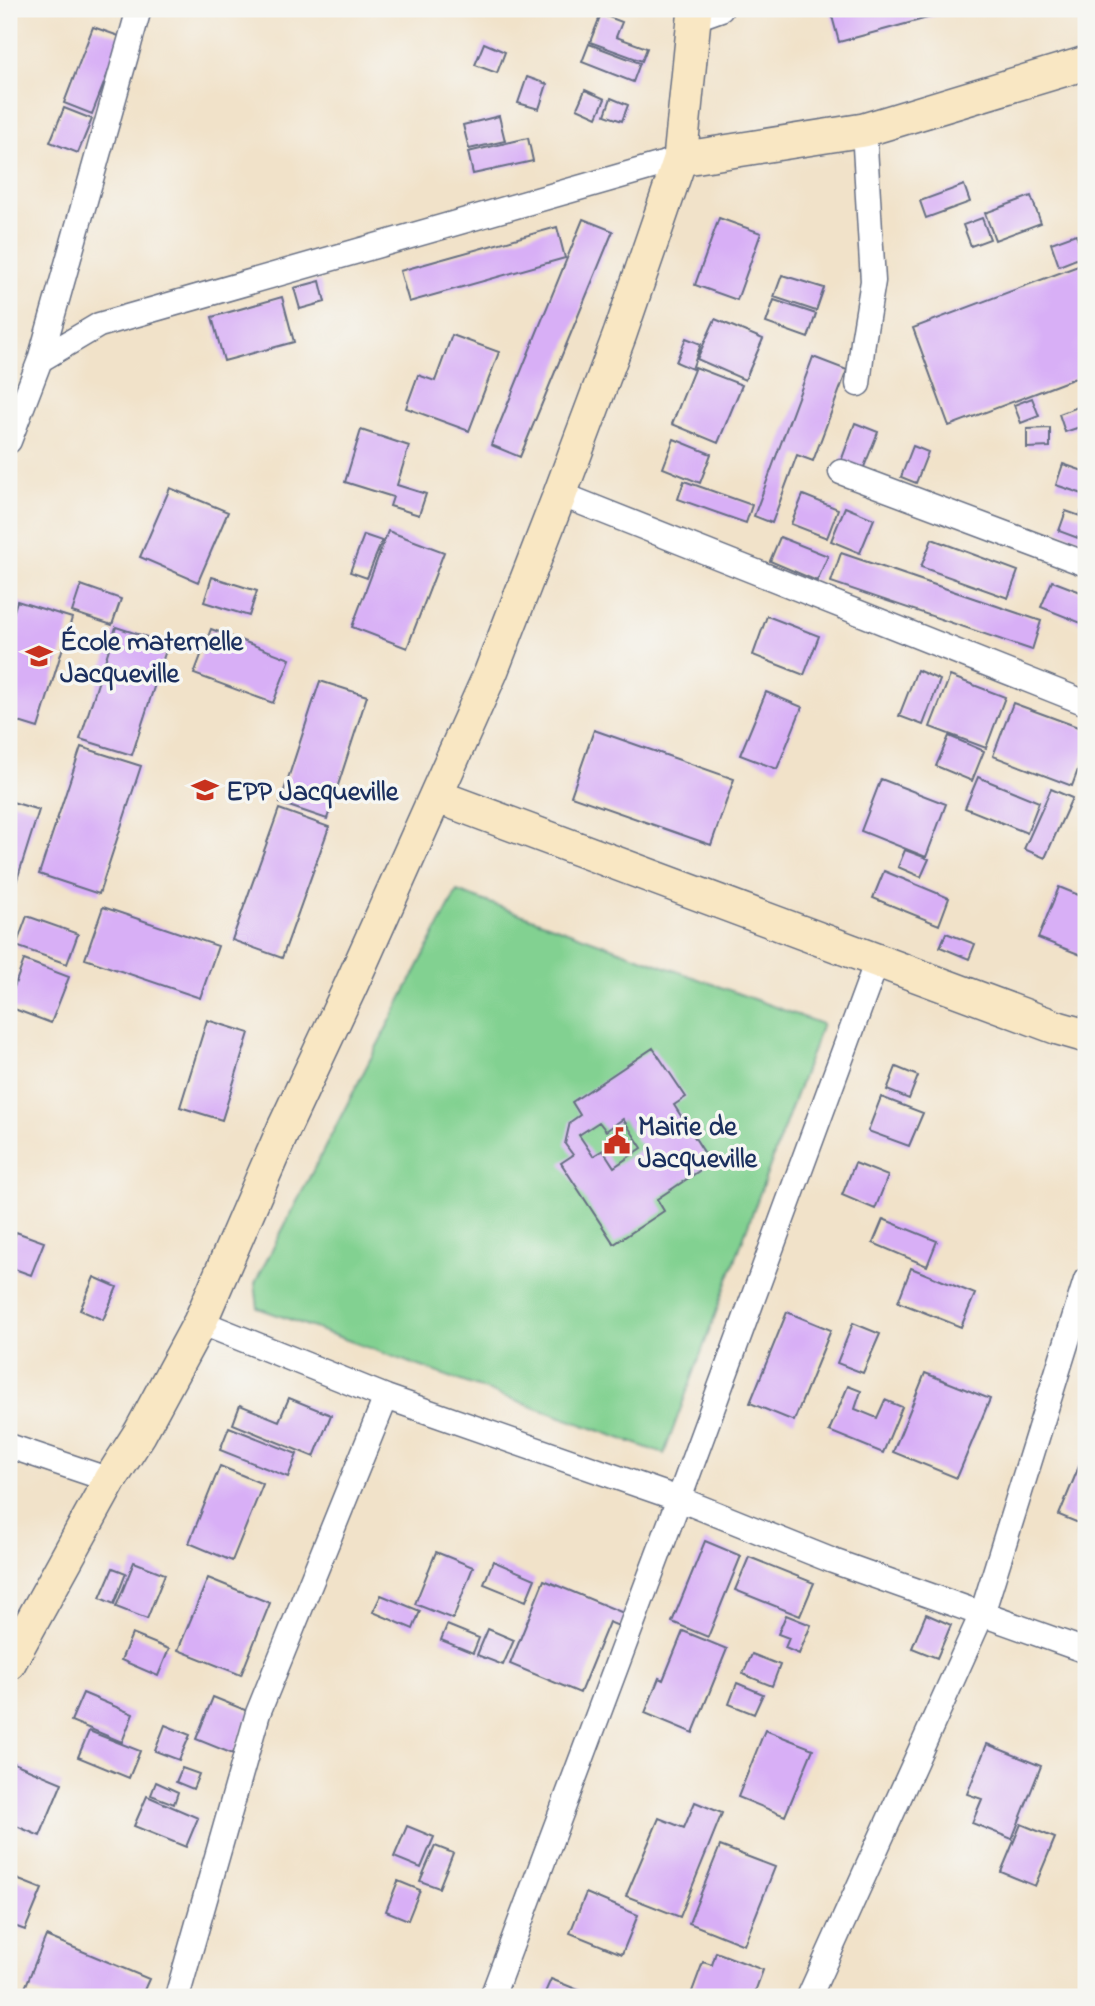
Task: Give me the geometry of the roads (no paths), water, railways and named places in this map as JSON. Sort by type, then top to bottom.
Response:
[{"type":"street","points":[[9,441],[40,360],[139,9]]},
{"type":"street","points":[[9,1663],[200,1322],[284,1128],[491,672],[620,334],[680,159],[703,12]]},
{"type":"street","points":[[40,360],[99,325],[680,159],[864,130],[1086,63]]},
{"type":"street","points":[[859,384],[873,281],[864,130]]},
{"type":"street","points":[[841,472],[1086,564]]},
{"type":"street","points":[[560,494],[1086,703]]},
{"type":"street","points":[[436,796],[1058,1028],[1086,1036]]},
{"type":"street","points":[[492,1997],[877,961]]},
{"type":"street","points":[[809,1997],[982,1614],[1086,1280]]},
{"type":"street","points":[[200,1322],[386,1397],[679,1499],[833,1561],[1086,1651]]},
{"type":"street","points":[[177,1997],[258,1713],[386,1397]]},
{"type":"street","points":[[9,1446],[110,1480]]},
{"type":"place","name":"École maternelle Jacqueville","points":[[39,656]]},
{"type":"place","name":"EPP Jacqueville","points":[[205,790]]},
{"type":"place","name":"Mairie de Jacqueville","points":[[617,1141]]}]
